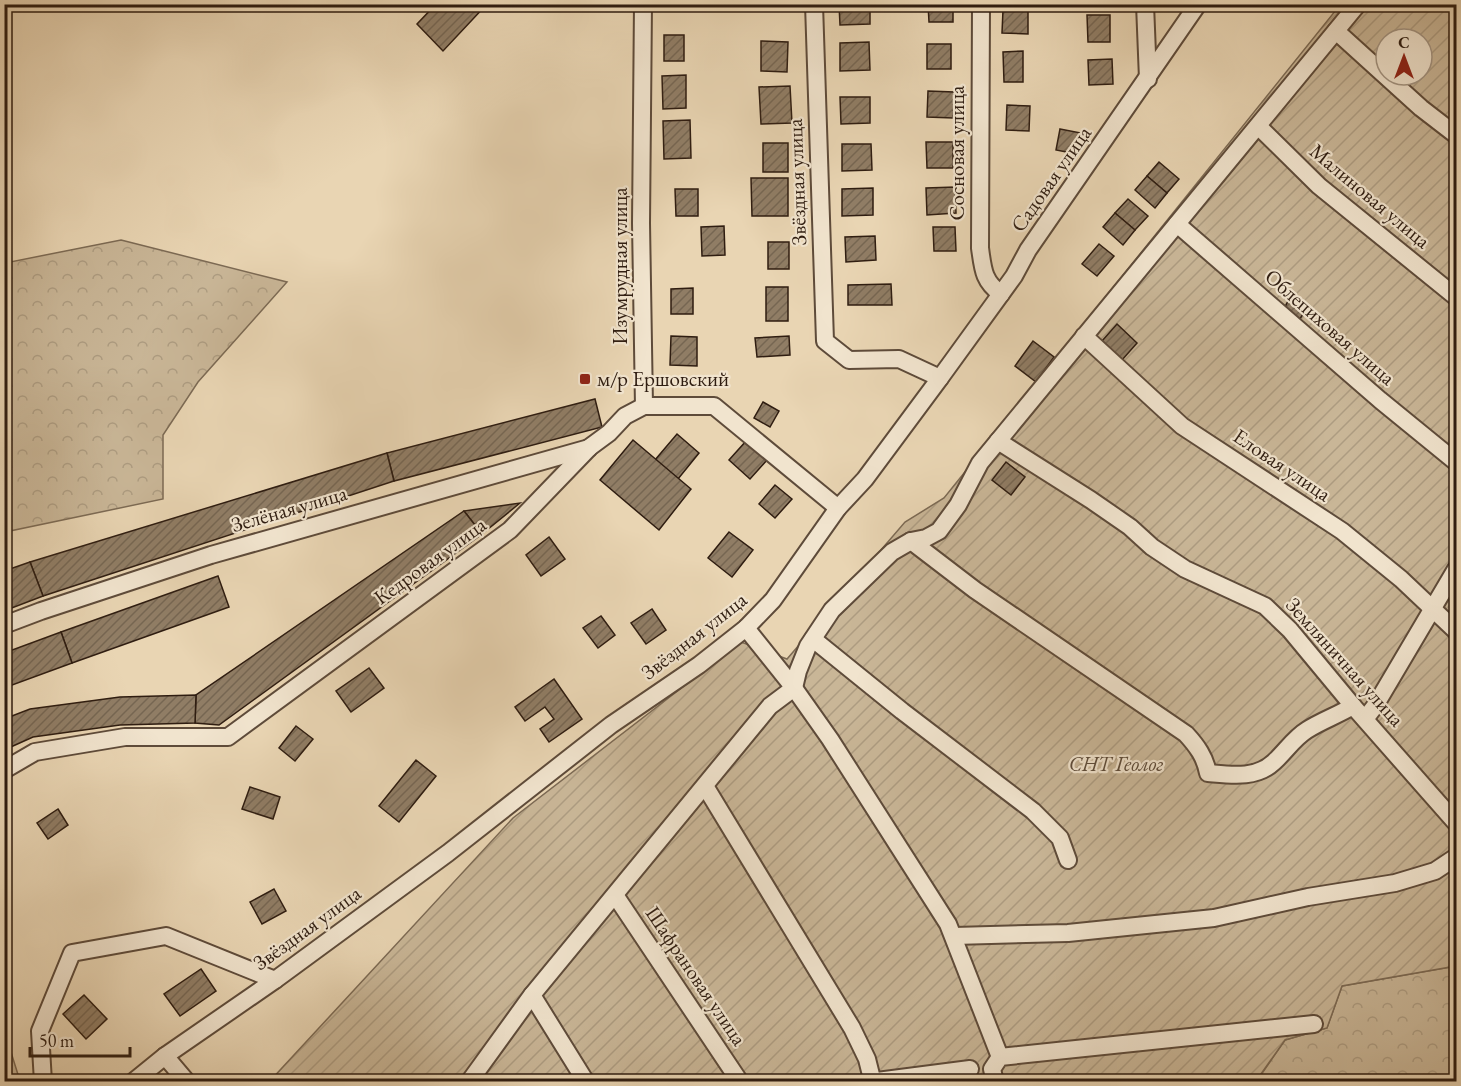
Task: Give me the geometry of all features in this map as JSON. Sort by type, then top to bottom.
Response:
[{"type":"street","name":"Изумрудная улица","points":[[643,4],[641,223],[644,406]]},
{"type":"street","name":"Звёздная улица","points":[[133,1082],[165,1056],[275,980],[448,853],[611,725],[699,665],[746,628],[773,600],[838,508],[865,479],[940,378],[899,359],[849,360],[825,341],[814,4]]},
{"type":"street","name":"Сосновая улица","points":[[981,4],[980,248],[984,274],[990,286],[1001,294]]},
{"type":"street","points":[[1145,4],[1148,79]]},
{"type":"street","name":"Садовая улица","points":[[940,378],[1001,294],[1028,250],[1198,4]]},
{"type":"street","points":[[469,1082],[532,995],[770,706],[794,688],[798,671],[813,639],[832,610],[892,552],[939,531],[958,505],[980,463],[1358,4]]},
{"type":"street","points":[[1336,31],[1421,108],[1456,135]]},
{"type":"street","name":"Малиновая улица","points":[[1258,126],[1319,186],[1456,297]]},
{"type":"street","name":"Облепиховая улица","points":[[1177,224],[1380,400],[1456,462]]},
{"type":"street","name":"Еловая улица","points":[[1084,336],[1182,426],[1342,531],[1401,579],[1456,631]]},
{"type":"street","name":"Кедровая улица","points":[[4,770],[35,752],[125,737],[228,737],[510,530],[590,447],[609,433],[625,416],[644,406]]},
{"type":"street","points":[[644,406],[714,406],[838,508]]},
{"type":"street","name":"Земляничная улица","points":[[998,441],[1091,500],[1185,569],[1265,606],[1290,630],[1456,823]]},
{"type":"street","name":"Зелёная улица","points":[[4,625],[211,555],[590,447]]},
{"type":"street","points":[[911,542],[975,590],[1186,734],[1198,747],[1207,764],[1208,773],[1241,775],[1261,772],[1274,762],[1291,742],[1308,729],[1353,706]]},
{"type":"street","points":[[1365,719],[1376,706],[1456,569]]},
{"type":"street","points":[[746,628],[794,688],[867,794],[948,924],[954,936],[996,1069]]},
{"type":"street","points":[[813,639],[902,711],[1034,811],[1060,838],[1068,860]]},
{"type":"street","points":[[705,786],[852,1028],[867,1059],[872,1079],[877,1081],[970,1069],[996,1069],[1314,1024]]},
{"type":"street","points":[[954,936],[1068,933],[1214,918],[1308,897],[1395,883],[1435,871],[1456,857]]},
{"type":"street","name":"Шафрановая улица","points":[[615,895],[740,1082]]},
{"type":"street","points":[[43,1082],[40,1032],[72,953],[166,936],[275,980]]},
{"type":"street","points":[[532,995],[586,1082]]},
{"type":"street","points":[[165,1056],[187,1082]]},
{"type":"street","points":[[957,1082],[970,1069]]},
{"type":"green space","name":"СНТ Геолог","points":[[1340,5],[1456,5],[1456,966],[1342,986],[1327,1028],[1285,1040],[1256,1081],[269,1082],[513,818],[741,642],[787,659],[905,522],[944,498]]},
{"type":"green space","points":[[121,240],[287,282],[198,382],[163,435],[163,499],[5,532],[5,263]]},
{"type":"green space","points":[[1456,966],[1456,1081],[1256,1082],[1285,1040],[1327,1028],[1342,986]]},
{"type":"green space","points":[[5,1033],[20,1081],[5,1081]]},
{"type":"building","points":[[436,4],[487,4],[443,51],[417,24]]},
{"type":"building","points":[[697,4],[720,4],[719,10],[697,10]]},
{"type":"building","points":[[758,4],[784,4],[784,8],[759,8]]},
{"type":"building","points":[[839,4],[870,4],[870,24],[840,25]]},
{"type":"building","points":[[928,4],[953,4],[953,22],[929,22]]},
{"type":"building","points":[[1003,10],[1028,10],[1028,34],[1002,33]]},
{"type":"building","points":[[1087,15],[1110,15],[1110,42],[1088,42]]},
{"type":"building","points":[[664,35],[684,35],[684,61],[664,61]]},
{"type":"building","points":[[761,41],[788,42],[787,72],[761,71]]},
{"type":"building","points":[[869,42],[870,70],[840,71],[840,43]]},
{"type":"building","points":[[927,44],[951,44],[951,69],[927,69]]},
{"type":"building","points":[[1023,51],[1023,82],[1004,82],[1003,52]]},
{"type":"building","points":[[1112,59],[1113,84],[1089,85],[1088,60]]},
{"type":"building","points":[[686,75],[686,108],[663,109],[662,76]]},
{"type":"building","points":[[790,86],[792,123],[761,124],[759,87]]},
{"type":"building","points":[[928,91],[954,92],[953,118],[927,117]]},
{"type":"building","points":[[840,97],[870,97],[870,123],[841,124]]},
{"type":"building","points":[[1007,105],[1030,106],[1029,131],[1006,130]]},
{"type":"building","points":[[690,120],[691,158],[664,159],[663,121]]},
{"type":"building","points":[[1060,129],[1081,133],[1077,154],[1056,150]]},
{"type":"building","points":[[926,142],[953,142],[953,168],[927,168]]},
{"type":"building","points":[[763,143],[788,143],[788,172],[763,172]]},
{"type":"building","points":[[842,144],[871,144],[872,170],[842,171]]},
{"type":"building","points":[[1159,162],[1179,179],[1167,193],[1147,176]]},
{"type":"building","points":[[1147,176],[1167,193],[1155,208],[1135,190]]},
{"type":"building","points":[[751,178],[788,178],[788,216],[752,216]]},
{"type":"building","points":[[955,187],[956,213],[927,215],[926,188]]},
{"type":"building","points":[[873,188],[873,215],[842,216],[842,189]]},
{"type":"building","points":[[675,189],[698,189],[698,216],[676,216]]},
{"type":"building","points":[[1128,199],[1148,216],[1135,230],[1115,213]]},
{"type":"building","points":[[1115,213],[1135,230],[1123,245],[1103,227]]},
{"type":"building","points":[[724,226],[725,255],[702,256],[701,227]]},
{"type":"building","points":[[933,227],[955,227],[956,251],[934,251]]},
{"type":"building","points":[[875,236],[876,260],[846,262],[845,237]]},
{"type":"building","points":[[768,242],[789,242],[789,269],[768,269]]},
{"type":"building","points":[[1099,244],[1114,256],[1097,276],[1082,264]]},
{"type":"building","points":[[891,284],[892,305],[848,305],[848,285]]},
{"type":"building","points":[[766,287],[788,287],[788,321],[766,321]]},
{"type":"building","points":[[693,288],[693,314],[671,314],[671,289]]},
{"type":"building","points":[[1288,301],[1305,311],[1298,322],[1282,313]]},
{"type":"building","points":[[1117,324],[1137,343],[1122,360],[1102,341]]},
{"type":"building","points":[[671,336],[697,337],[697,366],[670,365]]},
{"type":"building","points":[[789,336],[790,355],[757,357],[755,338]]},
{"type":"building","points":[[1033,341],[1054,357],[1036,382],[1015,366]]},
{"type":"building","points":[[595,399],[602,427],[394,481],[387,453]]},
{"type":"building","points":[[763,402],[779,411],[770,427],[754,418]]},
{"type":"building","points":[[677,434],[699,453],[678,479],[655,460]]},
{"type":"building","points":[[633,440],[691,489],[659,530],[600,480]]},
{"type":"building","points":[[746,441],[767,460],[750,479],[729,460]]},
{"type":"building","points":[[387,453],[394,481],[43,596],[30,562]]},
{"type":"building","points":[[1006,462],[1025,477],[1011,495],[992,480]]},
{"type":"building","points":[[775,485],[792,499],[775,518],[759,504]]},
{"type":"building","points":[[520,503],[482,534],[464,511]]},
{"type":"building","points":[[464,511],[482,534],[219,725],[195,723],[196,695]]},
{"type":"building","points":[[729,532],[753,550],[732,577],[708,558]]},
{"type":"building","points":[[549,537],[565,559],[541,576],[526,555]]},
{"type":"building","points":[[30,562],[43,596],[4,611],[4,571]]},
{"type":"building","points":[[218,576],[229,607],[72,663],[61,632]]},
{"type":"building","points":[[652,609],[666,630],[646,644],[631,623]]},
{"type":"building","points":[[601,616],[615,635],[598,648],[583,628]]},
{"type":"building","points":[[61,632],[72,663],[4,688],[4,653]]},
{"type":"building","points":[[369,668],[384,688],[351,712],[336,691]]},
{"type":"building","points":[[554,679],[582,719],[549,742],[540,729],[554,719],[545,707],[525,721],[515,707]]},
{"type":"building","points":[[196,695],[195,723],[120,725],[33,737],[4,750],[4,719],[30,709],[120,697]]},
{"type":"building","points":[[296,726],[313,739],[295,761],[279,748]]},
{"type":"building","points":[[416,760],[436,776],[399,822],[379,806]]},
{"type":"building","points":[[250,787],[280,797],[273,819],[242,809]]},
{"type":"building","points":[[58,809],[68,825],[48,839],[37,823]]},
{"type":"building","points":[[274,889],[286,911],[262,924],[250,902]]},
{"type":"building","points":[[201,969],[216,991],[180,1016],[164,994]]},
{"type":"building","points":[[84,995],[107,1019],[86,1039],[63,1014]]},
{"type":"place","name":"м/р Ершовский","points":[[585,379]]}]
